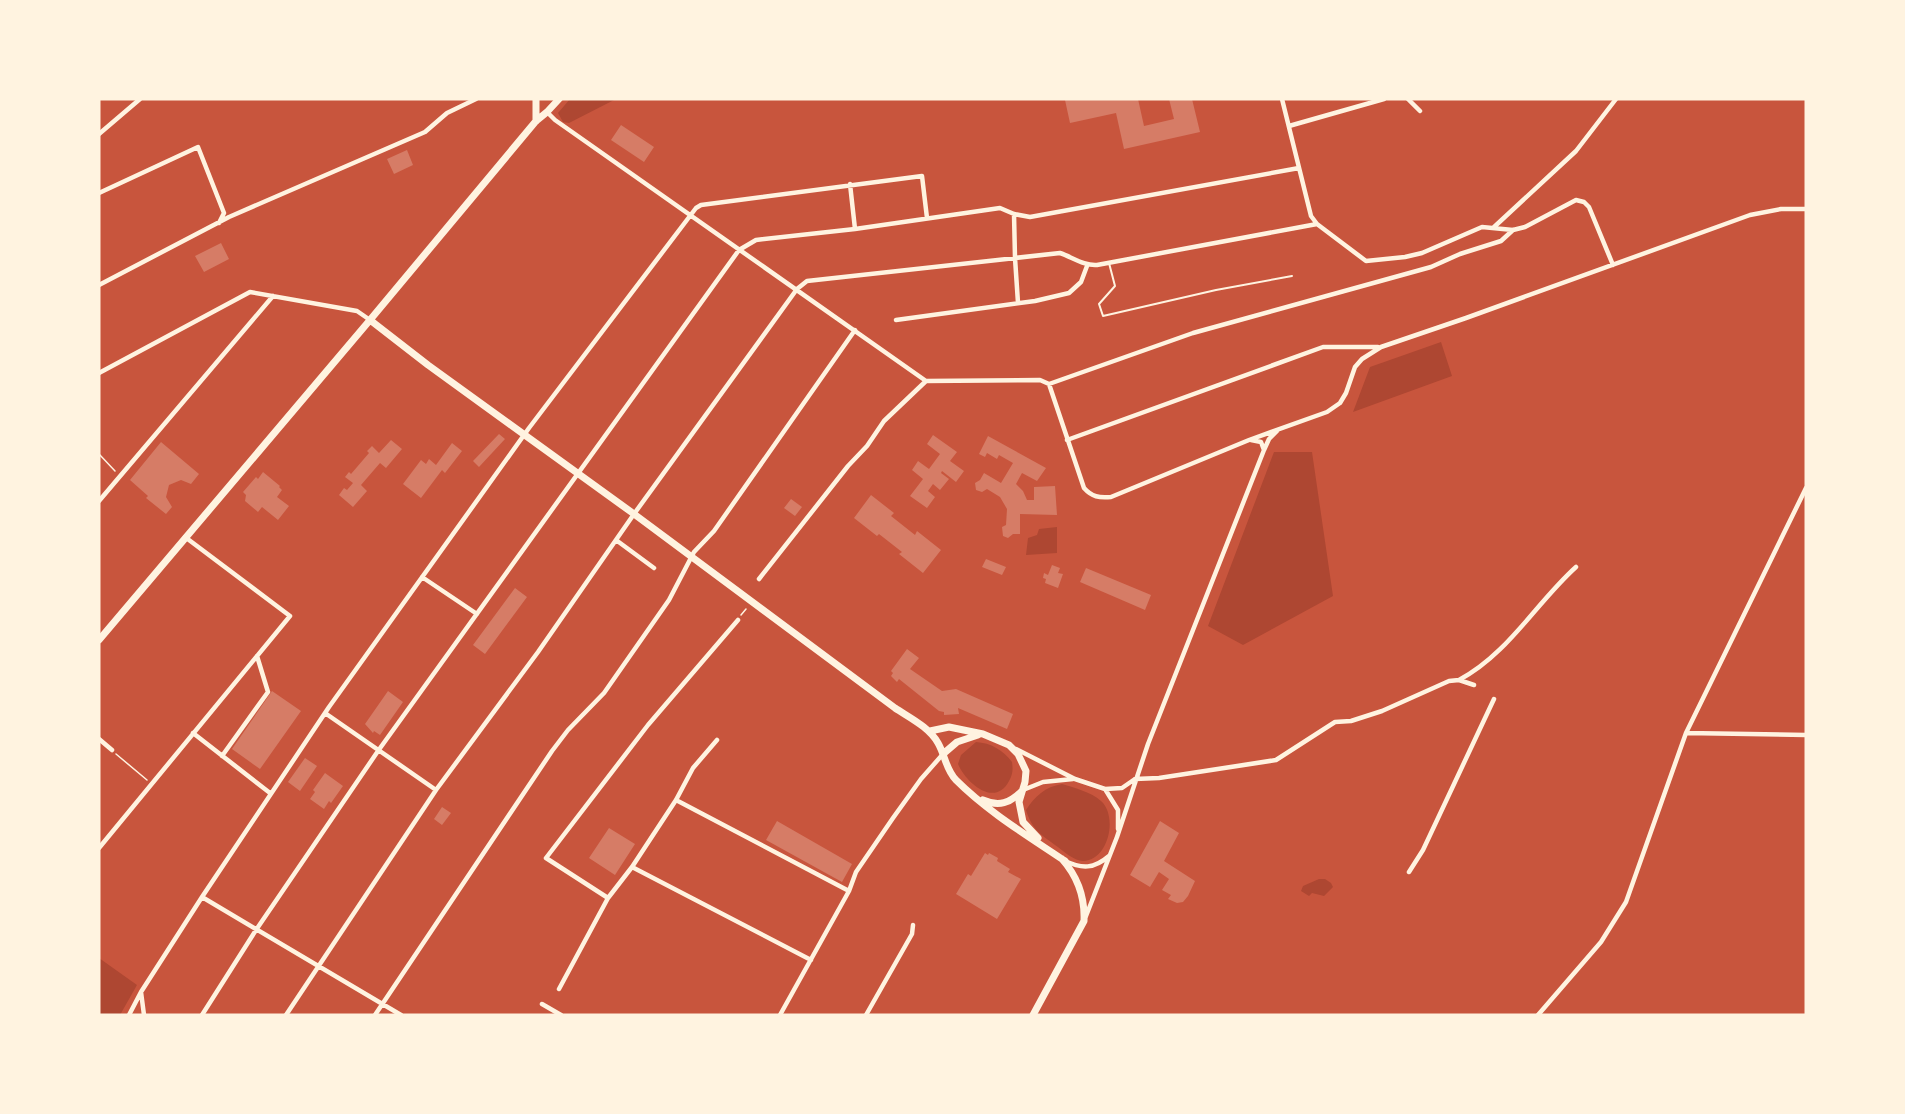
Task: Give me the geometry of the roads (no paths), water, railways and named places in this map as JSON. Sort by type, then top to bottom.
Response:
[{"type":"main road","points":[[536,99],[536,121]]},
{"type":"main road","points":[[99,640],[536,121],[559,99]]},
{"type":"main road","points":[[370,320],[895,708],[930,731],[938,742],[951,775],[1006,822],[1065,861]]},
{"type":"main road","points":[[930,731],[949,727],[983,734],[1010,745],[1018,754],[1026,771],[1019,802],[1023,822],[1031,832],[1065,861],[1079,883],[1085,907],[1084,921],[1033,1015]]},
{"type":"main road","points":[[943,754],[965,738],[983,734]]},
{"type":"main road","points":[[978,798],[990,803],[1003,803],[1014,798],[1023,790]]},
{"type":"street","points":[[99,134],[140,99]]},
{"type":"street","points":[[99,285],[219,223],[425,132],[447,113],[476,99]]},
{"type":"street","points":[[1282,99],[1311,216],[1317,224],[1366,261],[1405,258],[1422,253],[1482,226],[1513,230],[1524,227],[1572,201],[1580,200],[1589,207],[1613,265]]},
{"type":"street","points":[[1288,126],[1384,99]]},
{"type":"street","points":[[1408,99],[1420,111]]},
{"type":"street","points":[[1493,228],[1576,151],[1616,99]]},
{"type":"street","points":[[547,112],[926,381],[1040,380],[1049,384],[1193,333],[1414,272],[1501,241],[1513,230]]},
{"type":"street","points":[[99,193],[198,147],[224,213],[219,223]]},
{"type":"street","points":[[202,1015],[256,930],[378,751],[739,250],[756,240],[855,229],[1000,208],[1030,217],[1299,168]]},
{"type":"street","points":[[129,1015],[141,992],[202,897],[325,713],[524,435],[690,215],[701,205],[922,176],[927,218]]},
{"type":"street","points":[[850,184],[855,229]]},
{"type":"street","points":[[1049,384],[1083,488],[1097,498],[1115,496],[1249,440],[1327,412],[1340,403],[1355,367],[1362,359],[1381,347],[1750,215],[1781,209],[1806,209]]},
{"type":"street","points":[[1014,214],[1018,303]]},
{"type":"street","points":[[286,1015],[436,790],[538,652],[634,514],[797,289],[807,281],[1060,253],[1087,266],[1317,224]]},
{"type":"street","points":[[896,320],[1018,303],[1069,293],[1081,282],[1087,266]]},
{"type":"street","points":[[99,373],[250,292],[357,310],[370,320]]},
{"type":"street","points":[[99,501],[273,296]]},
{"type":"street","points":[[375,1015],[552,751],[568,730],[604,693],[669,600],[691,557],[714,531],[855,330]]},
{"type":"street","points":[[1067,440],[1323,347],[1381,347]]},
{"type":"street","points":[[759,579],[848,466],[867,446],[884,421],[926,381]]},
{"type":"street","points":[[1084,921],[1111,854],[1135,779],[1264,450],[1269,439],[1279,429]]},
{"type":"street","points":[[1249,440],[1261,442],[1264,450]]},
{"type":"street","points":[[1538,1015],[1601,942],[1626,902],[1686,733],[1806,488]]},
{"type":"street","points":[[99,848],[290,616],[185,537]]},
{"type":"street","points":[[616,540],[654,568]]},
{"type":"street","points":[[1010,745],[1075,779],[1105,789],[1122,788],[1135,779],[1159,778],[1276,760],[1335,722],[1351,721],[1373,714],[1475,672],[1492,657],[1558,583],[1576,567]]},
{"type":"street","points":[[422,577],[477,614]]},
{"type":"street","points":[[608,898],[546,858],[648,724],[738,620]]},
{"type":"street","points":[[222,756],[268,692],[257,656]]},
{"type":"street","points":[[1459,680],[1474,685]]},
{"type":"street","points":[[1409,872],[1423,850],[1494,699]]},
{"type":"street","points":[[325,713],[436,790]]},
{"type":"street","points":[[1686,733],[1806,735]]},
{"type":"street","points":[[193,734],[270,793]]},
{"type":"street","points":[[99,740],[112,750]]},
{"type":"street","points":[[559,989],[608,898],[632,867],[676,800],[693,768],[717,740]]},
{"type":"street","points":[[780,1015],[849,891],[856,872],[921,779],[943,754]]},
{"type":"street","points":[[1023,790],[1050,781],[1075,779]]},
{"type":"street","points":[[1105,789],[1118,810],[1117,837]]},
{"type":"street","points":[[676,800],[849,891]]},
{"type":"street","points":[[1065,861],[1083,868],[1096,865],[1111,854]]},
{"type":"street","points":[[632,867],[811,960]]},
{"type":"street","points":[[202,897],[401,1015]]},
{"type":"street","points":[[866,1015],[912,934],[913,925]]},
{"type":"street","points":[[141,992],[144,1015]]},
{"type":"street","points":[[542,1004],[561,1015]]},
{"type":"lane","points":[[1110,263],[1115,286],[1099,304],[1103,316],[1216,290],[1292,276]]}]
